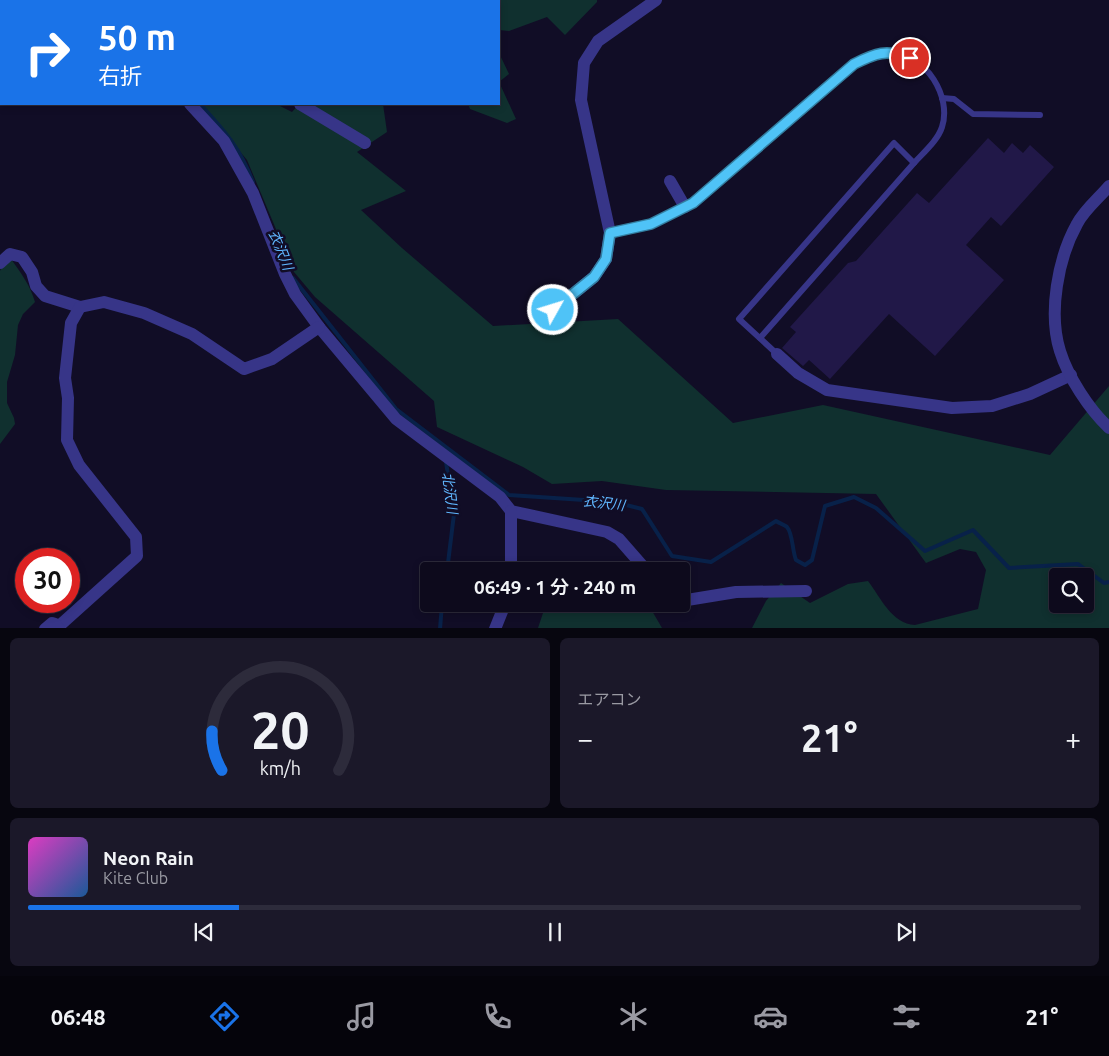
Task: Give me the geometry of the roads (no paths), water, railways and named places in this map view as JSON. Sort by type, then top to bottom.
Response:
[{"type":"street","points":[[537,307],[553,310],[594,277],[606,259],[610,233],[581,100],[584,64],[598,41],[656,0]]},
{"type":"street","points":[[191,105],[224,141],[253,193],[285,274],[295,294],[319,327],[396,419],[500,497],[511,511],[511,562]]},
{"type":"street","points":[[302,105],[365,143]]},
{"type":"street","points":[[670,181],[685,206]]},
{"type":"street","points":[[1109,186],[1077,223],[1061,262],[1054,313],[1059,350],[1077,387],[1098,418],[1109,428]]},
{"type":"street","points":[[0,264],[10,254],[22,256],[32,272],[36,286],[45,296],[80,307],[104,302],[144,312],[192,334],[244,369],[272,359],[319,327]]},
{"type":"street","points":[[54,628],[136,556],[136,537],[79,465],[67,440],[68,398],[65,378],[71,323],[80,307]]},
{"type":"street","points":[[777,354],[798,373],[827,390],[952,408],[992,406],[1030,394],[1071,375]]},
{"type":"street","points":[[511,511],[607,532],[619,539],[639,562]]},
{"type":"street","points":[[690,600],[736,592],[806,591]]},
{"type":"street","points":[[495,628],[502,612]]},
{"type":"lane","points":[[610,233],[651,224],[693,203],[854,64],[875,53],[896,53],[910,58],[927,70],[939,89],[945,109],[943,125],[939,134],[760,338]]},
{"type":"lane","points":[[942,98],[954,99],[973,114],[1040,114]]},
{"type":"lane","points":[[777,354],[739,319],[894,143],[914,163]]},
{"type":"waterway","name":"衣沢川","points":[[201,105],[231,140],[243,159],[253,182]]},
{"type":"waterway","name":"衣沢川","points":[[293,278],[396,409],[509,495],[614,502],[642,509],[672,556],[711,562],[776,521],[789,530],[796,560],[805,565],[812,560],[825,506],[854,497],[876,508],[925,551],[973,530],[1009,568],[1078,564],[1104,583],[1109,582]]},
{"type":"waterway","name":"北沢川","points":[[446,462],[454,514],[448,562]]},
{"type":"waterway","name":"北沢川","points":[[440,628],[441,612]]}]
